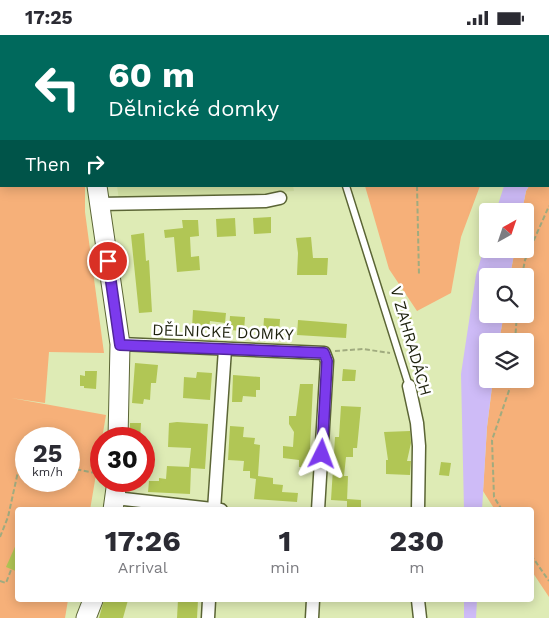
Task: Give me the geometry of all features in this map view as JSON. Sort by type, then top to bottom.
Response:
[{"type":"street","points":[[118,427],[120,345],[98,195],[266,201],[280,199]]},
{"type":"street","name":"DĚLNICKÉ DOMKY","points":[[120,345],[324,353],[327,361],[318,507]]},
{"type":"street","points":[[214,507],[225,349]]},
{"type":"street","name":"V ZAHRADÁCH","points":[[409,386],[417,423],[419,447],[418,507]]},
{"type":"street","points":[[115,496],[193,507]]},
{"type":"street","points":[[86,618],[92,602]]},
{"type":"street","points":[[208,618],[209,602]]},
{"type":"street","points":[[312,618],[313,602]]},
{"type":"street","points":[[418,602],[420,618]]},
{"type":"lane","name":"V ZAHRADÁCH","points":[[346,187],[409,386]]},
{"type":"path","points":[[417,187],[419,276]]},
{"type":"path","points":[[523,268],[524,260],[549,206]]},
{"type":"path","points":[[347,349],[400,354]]},
{"type":"path","points":[[500,507],[494,497],[492,440],[510,388]]},
{"type":"path","points":[[0,537],[8,517],[15,485]]},
{"type":"path","points":[[534,559],[549,581]]},
{"type":"path","points":[[0,581],[6,583],[11,570]]},
{"type":"shaded area","points":[[0,187],[85,187],[85,212],[104,353],[49,352],[45,403],[11,398],[106,415],[104,427],[90,427],[90,492],[93,492],[91,507],[15,507],[15,602],[68,602],[65,618],[0,618]]},
{"type":"shaded area","points":[[117,187],[293,187],[294,191],[228,196],[119,200]]},
{"type":"shaded area","points":[[365,187],[480,187],[461,237],[451,293],[417,311],[389,269]]},
{"type":"shaded area","points":[[504,187],[528,187],[524,203],[499,203]]},
{"type":"shaded area","points":[[528,187],[549,187],[549,597],[534,574],[534,507],[493,507],[483,491],[487,427],[492,388],[534,388],[534,333],[500,333],[502,323],[534,323],[534,268],[511,268],[513,258],[534,258],[534,203],[524,203]]},
{"type":"shaded area","points":[[481,258],[513,258],[511,268],[479,268],[479,323],[502,323],[500,333],[479,333],[479,388],[492,388],[487,427],[482,507],[464,507],[461,374],[476,275]]},
{"type":"shaded area","points":[[464,602],[477,602],[476,618],[464,618]]},
{"type":"building","points":[[271,217],[271,233],[254,234],[253,218]]},
{"type":"building","points":[[235,218],[236,236],[217,237],[216,219]]},
{"type":"building","points":[[182,220],[198,220],[199,236],[190,237],[191,257],[199,256],[200,270],[177,272],[174,237],[165,238],[164,230],[183,228]]},
{"type":"building","points":[[144,233],[146,261],[149,260],[152,312],[139,313],[131,235]]},
{"type":"building","points":[[311,237],[313,258],[328,258],[327,275],[297,275],[298,253],[296,238]]},
{"type":"building","points":[[193,310],[226,313],[225,323],[210,321],[209,329],[192,328]]},
{"type":"building","points":[[407,310],[407,314],[411,314],[412,323],[400,325],[397,311]]},
{"type":"building","points":[[230,316],[245,317],[244,331],[229,330]]},
{"type":"building","points":[[264,318],[280,319],[279,334],[263,333]]},
{"type":"building","points":[[298,320],[347,324],[346,338],[297,335]]},
{"type":"building","points":[[135,363],[158,365],[156,383],[151,383],[150,400],[144,399],[143,404],[132,403]]},
{"type":"building","points":[[343,369],[356,370],[355,381],[342,381]]},
{"type":"building","points":[[85,371],[97,371],[96,389],[80,386],[80,375],[85,376]]},
{"type":"building","points":[[197,372],[212,373],[210,400],[183,398],[184,377],[196,378]]},
{"type":"building","points":[[233,375],[260,377],[260,390],[256,390],[256,397],[243,396],[242,402],[232,402]]},
{"type":"building","points":[[300,384],[313,384],[310,448],[314,448],[312,468],[299,467],[299,460],[283,458],[283,446],[293,447],[294,432],[289,424],[289,416],[296,416]]},
{"type":"building","points":[[341,406],[361,407],[357,448],[353,448],[353,457],[346,457],[344,476],[348,476],[347,501],[331,500],[335,437],[339,437]]},
{"type":"building","points":[[130,423],[141,423],[141,427],[130,427]]},
{"type":"building","points":[[169,423],[208,424],[205,469],[191,468],[190,494],[148,492],[155,492],[155,481],[159,481],[159,478],[166,479],[167,466],[189,467],[191,448],[168,447]]},
{"type":"building","points":[[230,426],[244,427],[243,437],[255,438],[254,444],[260,445],[258,476],[273,478],[273,484],[283,485],[282,492],[298,493],[297,502],[254,499],[256,479],[250,478],[250,471],[243,471],[244,461],[228,460]]},
{"type":"building","points":[[410,431],[411,443],[407,461],[411,461],[410,475],[386,474],[386,460],[388,460],[384,432]]},
{"type":"building","points":[[441,462],[451,463],[449,476],[439,475]]},
{"type":"building","points":[[347,499],[361,500],[361,507],[347,507]]},
{"type":"building","points":[[15,547],[15,571],[6,567]]},
{"type":"building","points":[[103,602],[127,602],[123,618],[99,618]]},
{"type":"building","points":[[178,602],[198,602],[197,618],[177,618]]},
{"type":"route","points":[[108,261],[120,345],[324,353],[327,361],[322,454]]}]
